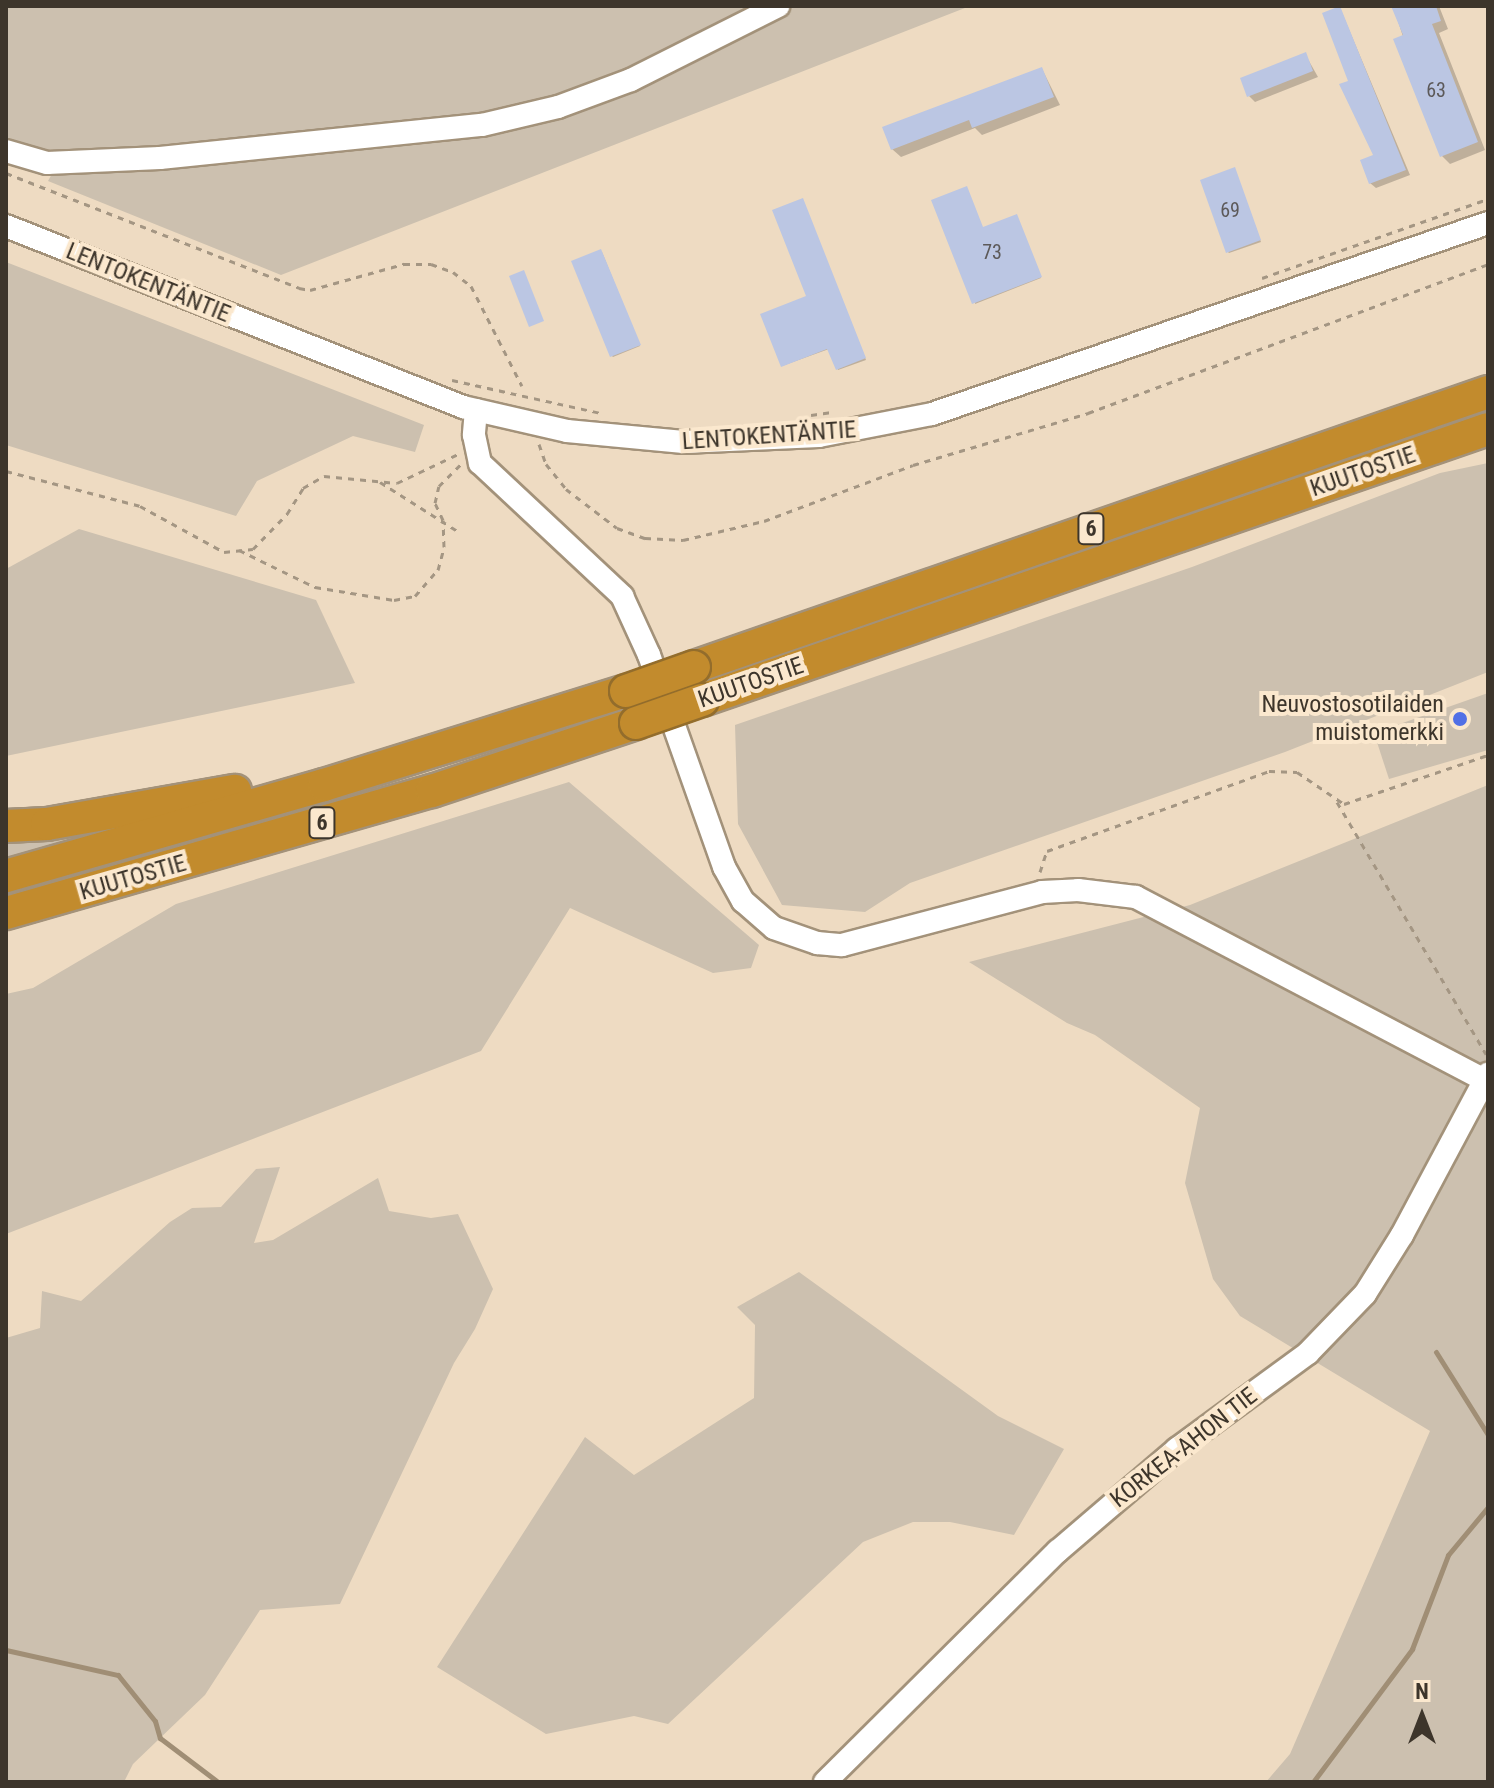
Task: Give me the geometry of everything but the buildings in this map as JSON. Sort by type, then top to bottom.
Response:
[{"type":"highway","name":"KUUTOSTIE","points":[[6,876],[324,785],[626,691],[1488,392]]},
{"type":"highway","name":"KUUTOSTIE","points":[[6,913],[432,791],[1488,429]]},
{"type":"highway","points":[[6,826],[47,824],[208,797],[626,691]]},
{"type":"street","points":[[6,151],[47,163],[129,160],[376,140],[482,125],[558,107],[631,80],[778,6]]},
{"type":"street","name":"LENTOKENTÄNTIE","points":[[6,226],[476,410],[567,431],[683,442],[869,429],[992,396],[1488,223]]},
{"type":"street","points":[[476,410],[475,448],[480,463],[499,484],[568,541],[622,596],[649,655],[724,867],[743,901],[774,928],[817,943],[842,945],[883,938],[1042,892],[1078,890],[1136,897],[1486,1077]]},
{"type":"street","points":[[807,628],[818,660]]},
{"type":"street","name":"KORKEA-AHON TIE","points":[[825,1782],[1058,1551],[1177,1449],[1308,1353],[1365,1294],[1486,1077]]},
{"type":"path","points":[[6,173],[299,288],[310,290],[404,264],[431,264],[453,272],[478,299],[522,386]]},
{"type":"path","points":[[1255,281],[1488,199]]},
{"type":"path","points":[[539,444],[546,464],[566,489],[617,528],[645,538],[683,540],[764,521],[913,465],[1088,413],[1488,264]]},
{"type":"path","points":[[454,381],[612,415]]},
{"type":"path","points":[[799,417],[838,411]]},
{"type":"path","points":[[6,471],[140,506],[200,543],[224,552],[253,549],[287,514],[303,488],[324,476],[397,483],[475,448]]},
{"type":"path","points":[[239,550],[315,587],[403,600],[425,589],[438,570],[443,520],[435,503],[439,486],[475,448]]},
{"type":"path","points":[[377,480],[459,532]]},
{"type":"path","points":[[1337,802],[1359,802],[1488,755]]},
{"type":"path","points":[[1038,879],[1047,851],[1269,771],[1297,772],[1337,802],[1488,1057]]},
{"type":"shaded area","points":[[6,6],[757,6],[583,91],[453,121],[65,154],[6,143]]},
{"type":"shaded area","points":[[794,6],[970,6],[281,275],[48,181],[53,172],[416,145],[500,131],[676,68]]},
{"type":"shaded area","points":[[6,262],[424,425],[415,452],[353,436],[257,481],[236,516],[6,445]]},
{"type":"shaded area","points":[[1488,463],[1488,672],[1285,752],[910,883],[865,912],[782,905],[738,824],[735,725],[1192,567],[1440,473]]},
{"type":"shaded area","points":[[79,529],[316,600],[355,683],[6,756],[6,569]]},
{"type":"shaded area","points":[[1488,693],[1488,750],[1389,779],[1374,733]]},
{"type":"shaded area","points":[[569,782],[759,945],[751,968],[713,973],[570,908],[481,1051],[6,1234],[6,994],[33,988],[176,904]]},
{"type":"shaded area","points":[[1488,785],[1488,1782],[1266,1782],[1290,1754],[1430,1431],[1240,1316],[1213,1279],[1185,1183],[1200,1108],[1095,1035],[1067,1023],[969,962],[1190,905]]},
{"type":"shaded area","points":[[86,831],[89,838],[6,860],[6,841]]},
{"type":"shaded area","points":[[280,1167],[254,1243],[273,1240],[378,1178],[389,1211],[431,1218],[458,1214],[493,1289],[475,1329],[454,1363],[340,1604],[260,1610],[205,1695],[133,1764],[124,1782],[6,1782],[6,1338],[40,1328],[42,1291],[81,1301],[170,1222],[192,1208],[221,1207],[256,1169]]},
{"type":"shaded area","points":[[799,1272],[998,1416],[1064,1449],[1014,1535],[950,1522],[913,1522],[863,1542],[668,1724],[634,1716],[546,1734],[437,1667],[585,1437],[634,1475],[754,1398],[755,1325],[737,1307]]},
{"type":"waterway","points":[[1436,1352],[1488,1435]]},
{"type":"waterway","points":[[1313,1782],[1412,1649],[1448,1555],[1488,1507]]},
{"type":"waterway","points":[[6,1650],[118,1675],[155,1721],[160,1738],[218,1782]]},
{"type":"place","name":"Neuvostosotilaiden muistomerkki","points":[[1460,719]]}]
